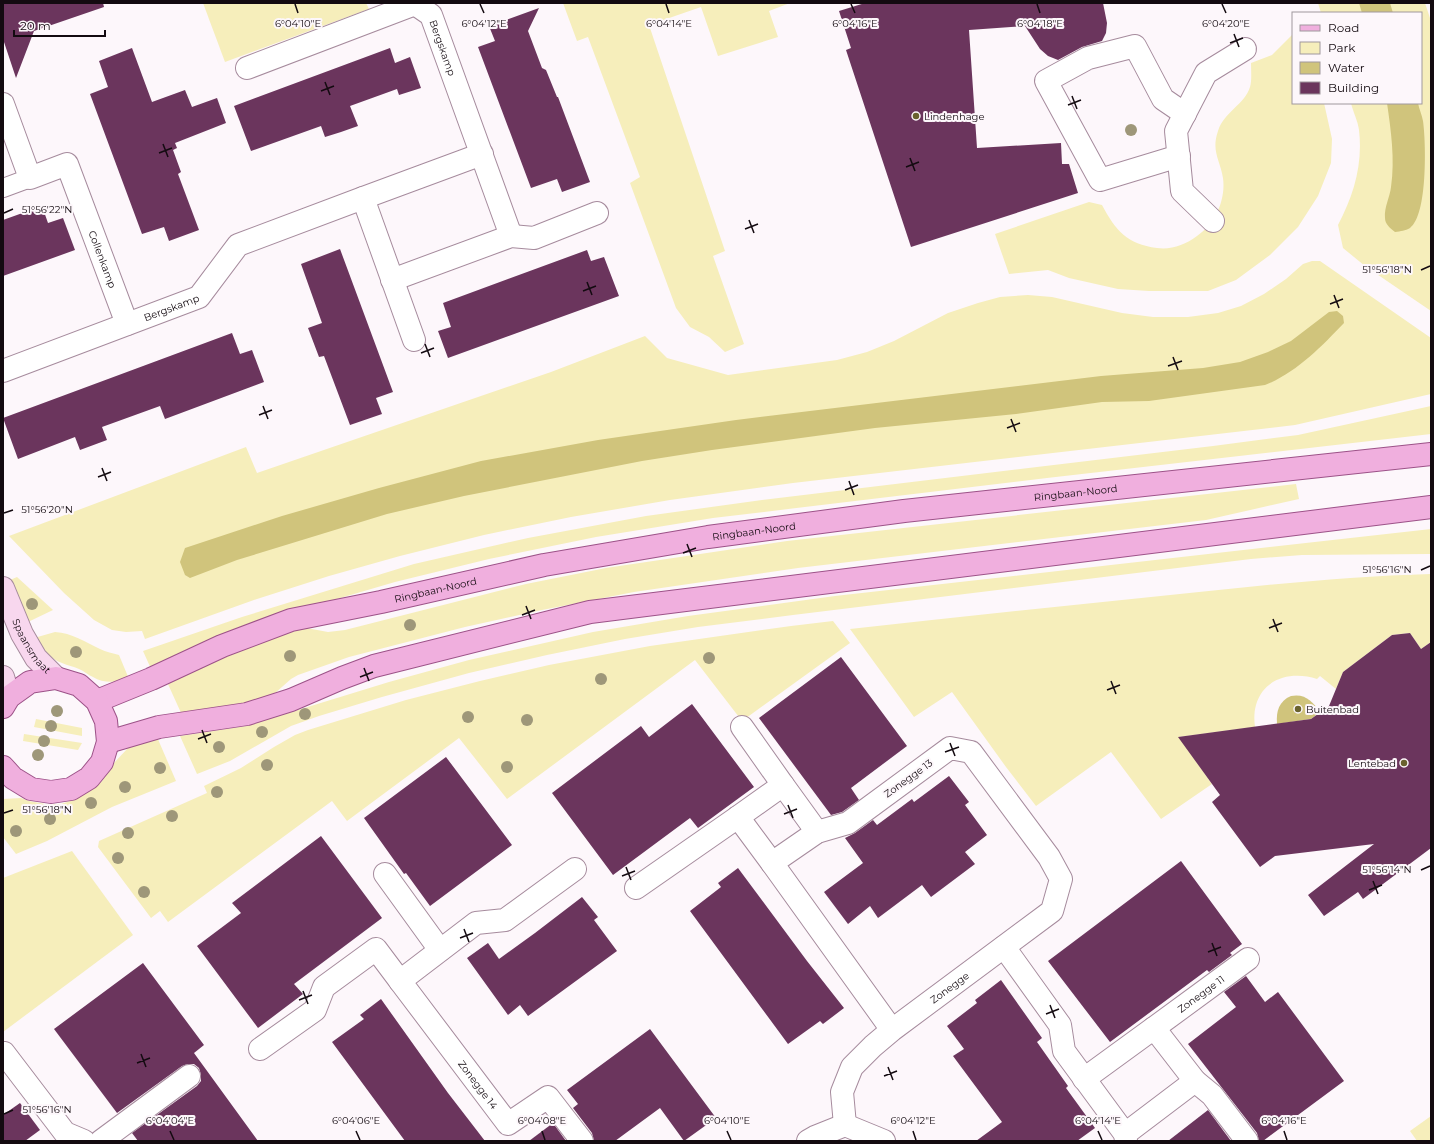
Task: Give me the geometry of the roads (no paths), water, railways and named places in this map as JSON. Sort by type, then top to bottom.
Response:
[{"type":"main road","name":"Ringbaan-Noord","points":[[97,701],[151,679],[222,646],[292,620],[381,602],[544,565],[708,537],[904,511],[1431,454]]},
{"type":"main road","points":[[108,742],[159,727],[247,714],[292,700],[374,666],[590,612],[1431,507]]},
{"type":"main road","points":[[5,693],[30,682],[56,678],[79,685],[97,701],[106,721],[108,742],[102,762],[89,778],[71,789],[51,792],[31,789],[6,777]]},
{"type":"street","name":"Bergskamp","points":[[247,68],[415,4],[431,15],[511,236]]},
{"type":"street","points":[[1179,156],[1100,180],[1046,81],[1088,58],[1135,46],[1163,98],[1185,114]]},
{"type":"street","points":[[1213,221],[1182,191],[1176,131],[1206,73],[1245,49]]},
{"type":"street","points":[[3,104],[30,178]]},
{"type":"street","name":"Bergskamp","points":[[3,371],[199,297],[238,245],[482,154]]},
{"type":"street","name":"Collenkamp","points":[[30,178],[67,164],[127,324]]},
{"type":"street","points":[[363,198],[414,340]]},
{"type":"street","points":[[392,280],[511,236],[534,238],[597,213]]},
{"type":"street","name":"Spaansmaat","points":[[3,588],[22,634],[36,658],[56,678]]},
{"type":"street","points":[[742,727],[817,832]]},
{"type":"street","name":"Zonegge 13","points":[[772,864],[817,832],[848,823],[950,748],[971,752],[1049,857]]},
{"type":"street","points":[[636,888],[783,785]]},
{"type":"street","points":[[738,816],[892,1030]]},
{"type":"street","name":"Zonegge","points":[[845,1125],[842,1092],[852,1067],[892,1030],[1052,910],[1061,878],[1049,857]]},
{"type":"street","points":[[400,981],[476,923],[505,920],[575,869]]},
{"type":"street","points":[[385,874],[440,950]]},
{"type":"street","points":[[1004,947],[1060,1025],[1064,1051],[1125,1138],[1195,1081]]},
{"type":"street","name":"Zonegge 14","points":[[260,1049],[315,1010],[324,987],[376,948],[508,1124],[548,1097],[582,1141]]},
{"type":"street","name":"Zonegge 11","points":[[1084,1079],[1248,959]]},
{"type":"street","points":[[1154,1028],[1195,1081],[1212,1094],[1247,1141]]},
{"type":"street","points":[[4,1053],[64,1133],[84,1141]]},
{"type":"street","points":[[101,1141],[189,1076]]},
{"type":"street","points":[[808,1141],[814,1137],[845,1125],[884,1141]]},
{"type":"lane","name":"Collenkamp","points":[[3,188],[30,178]]},
{"type":"water","points":[[1359,3],[1390,3],[1393,12],[1362,12]]},
{"type":"water","points":[[1387,104],[1418,104],[1423,119],[1425,145],[1423,194],[1416,221],[1410,228],[1395,232],[1385,220],[1385,210],[1390,195],[1393,166]]},
{"type":"water","points":[[1337,311],[1343,316],[1344,323],[1317,350],[1298,366],[1287,374],[1265,385],[1149,401],[1102,402],[1016,414],[875,428],[642,461],[464,496],[387,514],[237,560],[190,578],[185,575],[180,562],[185,548],[282,516],[481,461],[598,440],[736,420],[1101,376],[1203,368],[1240,362],[1268,352],[1291,341],[1329,312]]},
{"type":"water","name":"Buitenbad","points":[[1296,695],[1308,699],[1320,712],[1311,719],[1277,724],[1279,707],[1287,698]]},
{"type":"place","name":"Lindenhage","points":[[916,116]]},
{"type":"place","name":"Buitenbad","points":[[1298,709]]},
{"type":"place","name":"Lentebad","points":[[1404,763]]}]
